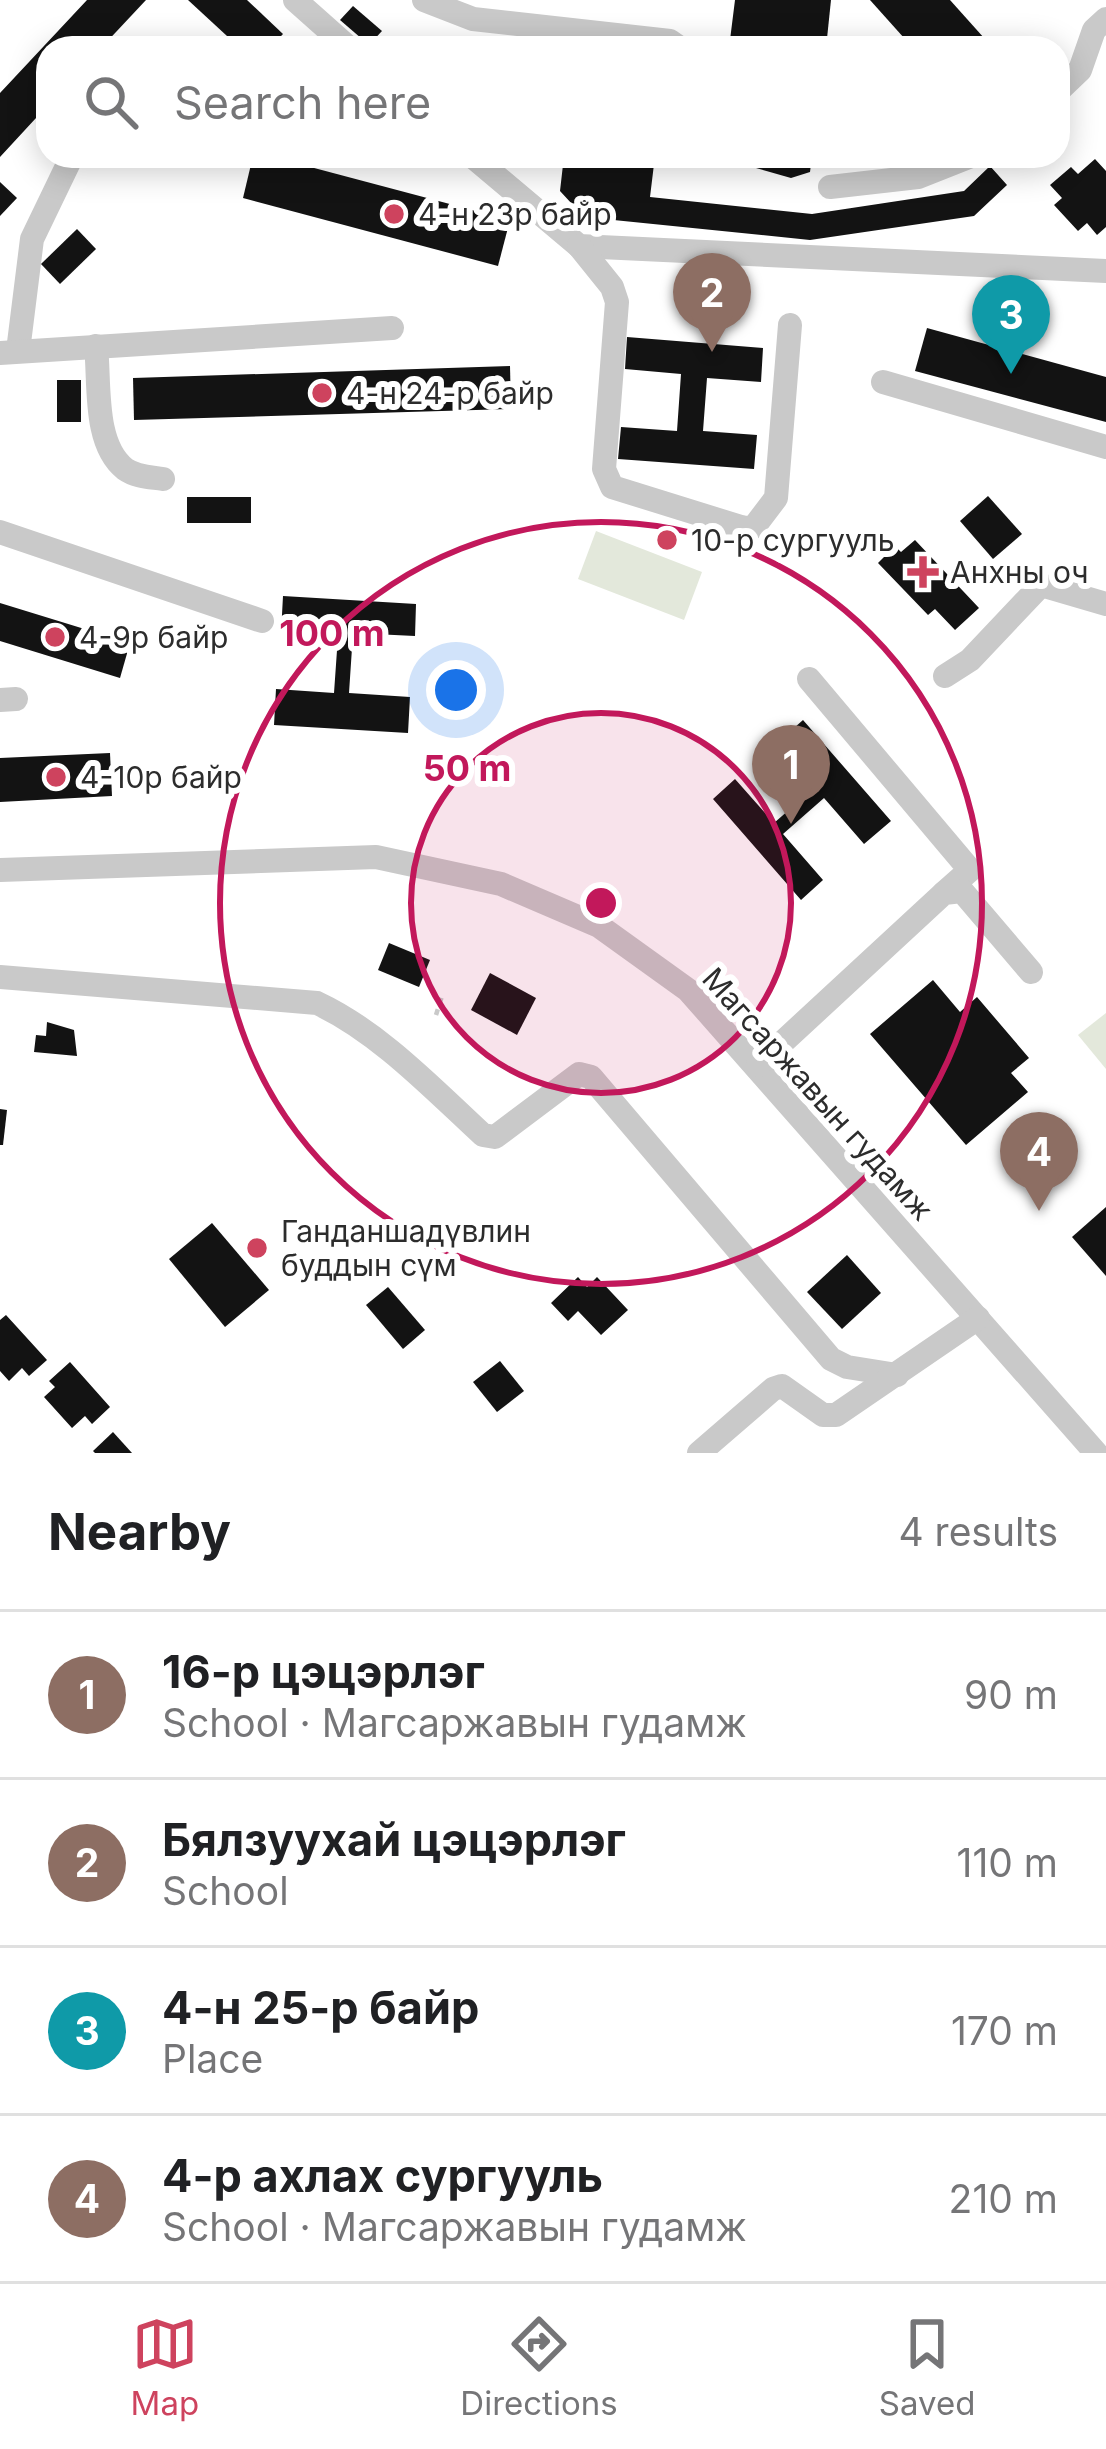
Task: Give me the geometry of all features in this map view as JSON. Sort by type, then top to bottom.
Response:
[{"type":"street","points":[[295,0],[336,36]]},
{"type":"street","points":[[424,0],[473,20],[623,36]]},
{"type":"street","points":[[1070,80],[1080,70],[1094,30],[1106,19]]},
{"type":"street","points":[[66,168],[32,239],[9,352],[392,328]]},
{"type":"street","points":[[486,168],[579,246],[612,287],[617,302],[604,469],[612,487],[754,527],[776,498],[790,325]]},
{"type":"street","points":[[830,188],[918,177],[941,168]]},
{"type":"street","points":[[579,246],[1106,271]]},
{"type":"street","points":[[96,346],[104,428],[112,452],[124,468],[138,476],[163,479]]},
{"type":"street","points":[[883,382],[1106,447]]},
{"type":"street","points":[[0,532],[262,621]]},
{"type":"street","points":[[945,676],[970,660],[1041,585],[1106,604]]},
{"type":"street","points":[[758,1065],[970,870],[809,679]]},
{"type":"street","name":"Магсаржавын гудамж","points":[[0,870],[376,857],[501,884],[599,926],[688,990],[1096,1453]]},
{"type":"street","points":[[944,893],[962,891],[1031,972]]},
{"type":"street","points":[[0,977],[317,1004],[338,1013],[422,1078],[483,1135],[494,1137],[579,1075],[591,1077],[831,1359],[847,1367],[897,1375]]},
{"type":"street","points":[[699,1453],[782,1386],[823,1414],[836,1415],[978,1318]]},
{"type":"path","points":[[436,1016],[442,996]]},
{"type":"shaded area","points":[[596,531],[702,572],[684,620],[578,579]]},
{"type":"shaded area","points":[[1106,1013],[1106,1069],[1078,1035]]},
{"type":"building","points":[[87,0],[146,0],[112,36],[53,36]]},
{"type":"building","points":[[188,0],[247,0],[283,34],[281,36],[227,36]]},
{"type":"building","points":[[735,0],[831,0],[827,36],[730,36]]},
{"type":"building","points":[[870,0],[950,0],[982,36],[902,36]]},
{"type":"building","points":[[353,6],[382,31],[377,36],[359,36],[340,20]]},
{"type":"building","points":[[36,55],[36,118],[0,157],[0,93]]},
{"type":"building","points":[[1095,159],[1106,171],[1106,227],[1097,235],[1087,223],[1078,231],[1054,205],[1062,198],[1050,185],[1071,167],[1078,174]]},
{"type":"building","name":"4-н 23р байр","points":[[250,168],[314,168],[510,220],[498,266],[243,198]]},
{"type":"building","points":[[563,168],[654,168],[650,197],[812,214],[964,191],[988,168],[1007,185],[974,216],[810,240],[584,217],[560,191]]},
{"type":"building","points":[[756,168],[810,168],[791,178]]},
{"type":"building","points":[[0,182],[17,198],[0,216]]},
{"type":"building","points":[[77,229],[96,249],[60,284],[41,264]]},
{"type":"building","points":[[927,328],[1106,377],[1106,422],[915,371]]},
{"type":"building","points":[[627,337],[763,348],[761,382],[707,378],[703,431],[757,435],[754,469],[618,459],[621,427],[677,431],[681,374],[625,369]]},
{"type":"building","name":"4-н 24-р байр","points":[[510,366],[511,409],[134,420],[133,378]]},
{"type":"building","points":[[57,380],[81,380],[81,422],[57,422]]},
{"type":"building","points":[[988,496],[1022,534],[993,559],[960,521]]},
{"type":"building","points":[[187,497],[251,497],[251,523],[187,523]]},
{"type":"building","points":[[915,540],[979,608],[955,630],[935,609],[928,615],[878,563],[895,546],[901,552]]},
{"type":"building","points":[[283,596],[416,604],[415,636],[353,633],[349,693],[410,697],[408,733],[274,725],[276,689],[334,693],[338,636],[281,633]]},
{"type":"building","name":"4-9р байр","points":[[0,603],[130,643],[120,678],[0,641]]},
{"type":"building","points":[[803,720],[891,821],[864,844],[824,798],[783,834],[823,880],[801,900],[713,799],[735,779],[774,823],[814,788],[776,744]]},
{"type":"building","name":"4-10р байр","points":[[110,753],[112,796],[0,802],[0,758]]},
{"type":"building","points":[[389,943],[430,960],[419,987],[378,970]]},
{"type":"building","points":[[490,973],[536,998],[517,1035],[471,1010]]},
{"type":"building","points":[[933,980],[960,1012],[977,997],[1029,1058],[1011,1073],[1028,1092],[966,1145],[870,1034]]},
{"type":"building","points":[[47,1022],[74,1030],[77,1056],[34,1052],[36,1035],[46,1036]]},
{"type":"building","points":[[0,1109],[7,1110],[3,1145],[0,1145]]},
{"type":"building","points":[[1106,1207],[1106,1276],[1072,1237]]},
{"type":"building","points":[[212,1223],[269,1290],[225,1327],[169,1259]]},
{"type":"building","points":[[847,1255],[881,1293],[842,1329],[807,1292]]},
{"type":"building","points":[[578,1277],[587,1287],[597,1277],[628,1310],[601,1335],[578,1311],[568,1321],[551,1303]]},
{"type":"building","points":[[388,1287],[425,1330],[403,1349],[366,1305]]},
{"type":"building","points":[[6,1315],[47,1360],[29,1376],[22,1368],[9,1381],[0,1371],[0,1320]]},
{"type":"building","points":[[500,1361],[524,1391],[497,1412],[473,1382]]},
{"type":"building","points":[[70,1362],[110,1407],[92,1424],[85,1416],[72,1428],[44,1397],[55,1387],[49,1381]]},
{"type":"building","points":[[113,1432],[132,1453],[93,1451]]},
{"type":"place","name":"4-н 23р байр","points":[[394,214]]},
{"type":"place","name":"Бялзуухай цэцэрлэг","points":[[712,352]]},
{"type":"place","name":"4-н 25-р байр","points":[[1011,374]]},
{"type":"place","name":"4-н 24-р байр","points":[[322,393]]},
{"type":"place","name":"10-р сургууль","points":[[667,540]]},
{"type":"place","name":"Анхны оч","points":[[923,572]]},
{"type":"place","name":"4-9р байр","points":[[55,637]]},
{"type":"place","name":"4-10р байр","points":[[56,777]]},
{"type":"place","name":"16-р цэцэрлэг","points":[[791,824]]},
{"type":"place","name":"4-р ахлах сургууль","points":[[1039,1211]]},
{"type":"place","name":"Ганданшадүвлин буддын сүм","points":[[257,1248]]}]
